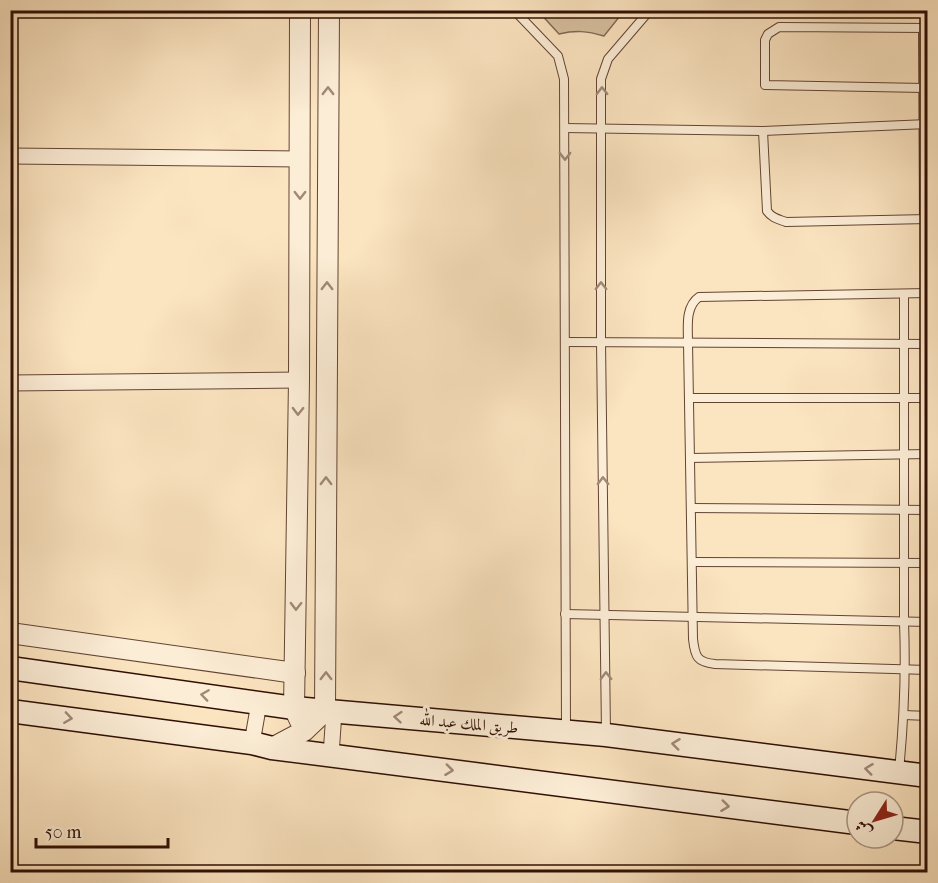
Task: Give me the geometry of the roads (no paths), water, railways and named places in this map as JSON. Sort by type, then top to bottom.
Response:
[{"type":"main road","name":"طريق الملك عبد الله","points":[[10,668],[294,708],[606,735],[927,776]]},
{"type":"main road","points":[[10,711],[845,821]]},
{"type":"main road","points":[[905,829],[927,832]]},
{"type":"street","points":[[300,10],[299,380],[294,708],[304,731],[322,754]]},
{"type":"street","points":[[322,754],[330,711],[329,10]]},
{"type":"street","points":[[10,156],[300,159]]},
{"type":"street","points":[[10,383],[299,380]]},
{"type":"street","points":[[10,633],[295,673]]},
{"type":"street","points":[[259,703],[262,746],[304,731],[330,711]]},
{"type":"lane","points":[[514,10],[558,56],[564,79],[566,732]]},
{"type":"lane","points":[[606,735],[601,342],[602,79],[608,59],[650,10]]},
{"type":"lane","points":[[763,131],[767,211],[770,216],[786,222],[926,219],[925,28],[780,27],[768,34],[765,40],[765,85],[924,88]]},
{"type":"lane","points":[[565,128],[763,131],[926,124]]},
{"type":"lane","points":[[927,293],[699,297],[691,304],[688,314],[695,653],[704,662],[927,670]]},
{"type":"lane","points":[[899,773],[906,671],[904,294]]},
{"type":"lane","points":[[565,342],[927,344]]},
{"type":"lane","points":[[689,398],[927,398]]},
{"type":"lane","points":[[690,458],[927,454]]},
{"type":"lane","points":[[691,508],[927,510]]},
{"type":"lane","points":[[692,562],[927,563]]},
{"type":"lane","points":[[565,614],[927,622]]},
{"type":"lane","points":[[904,715],[927,716]]}]
